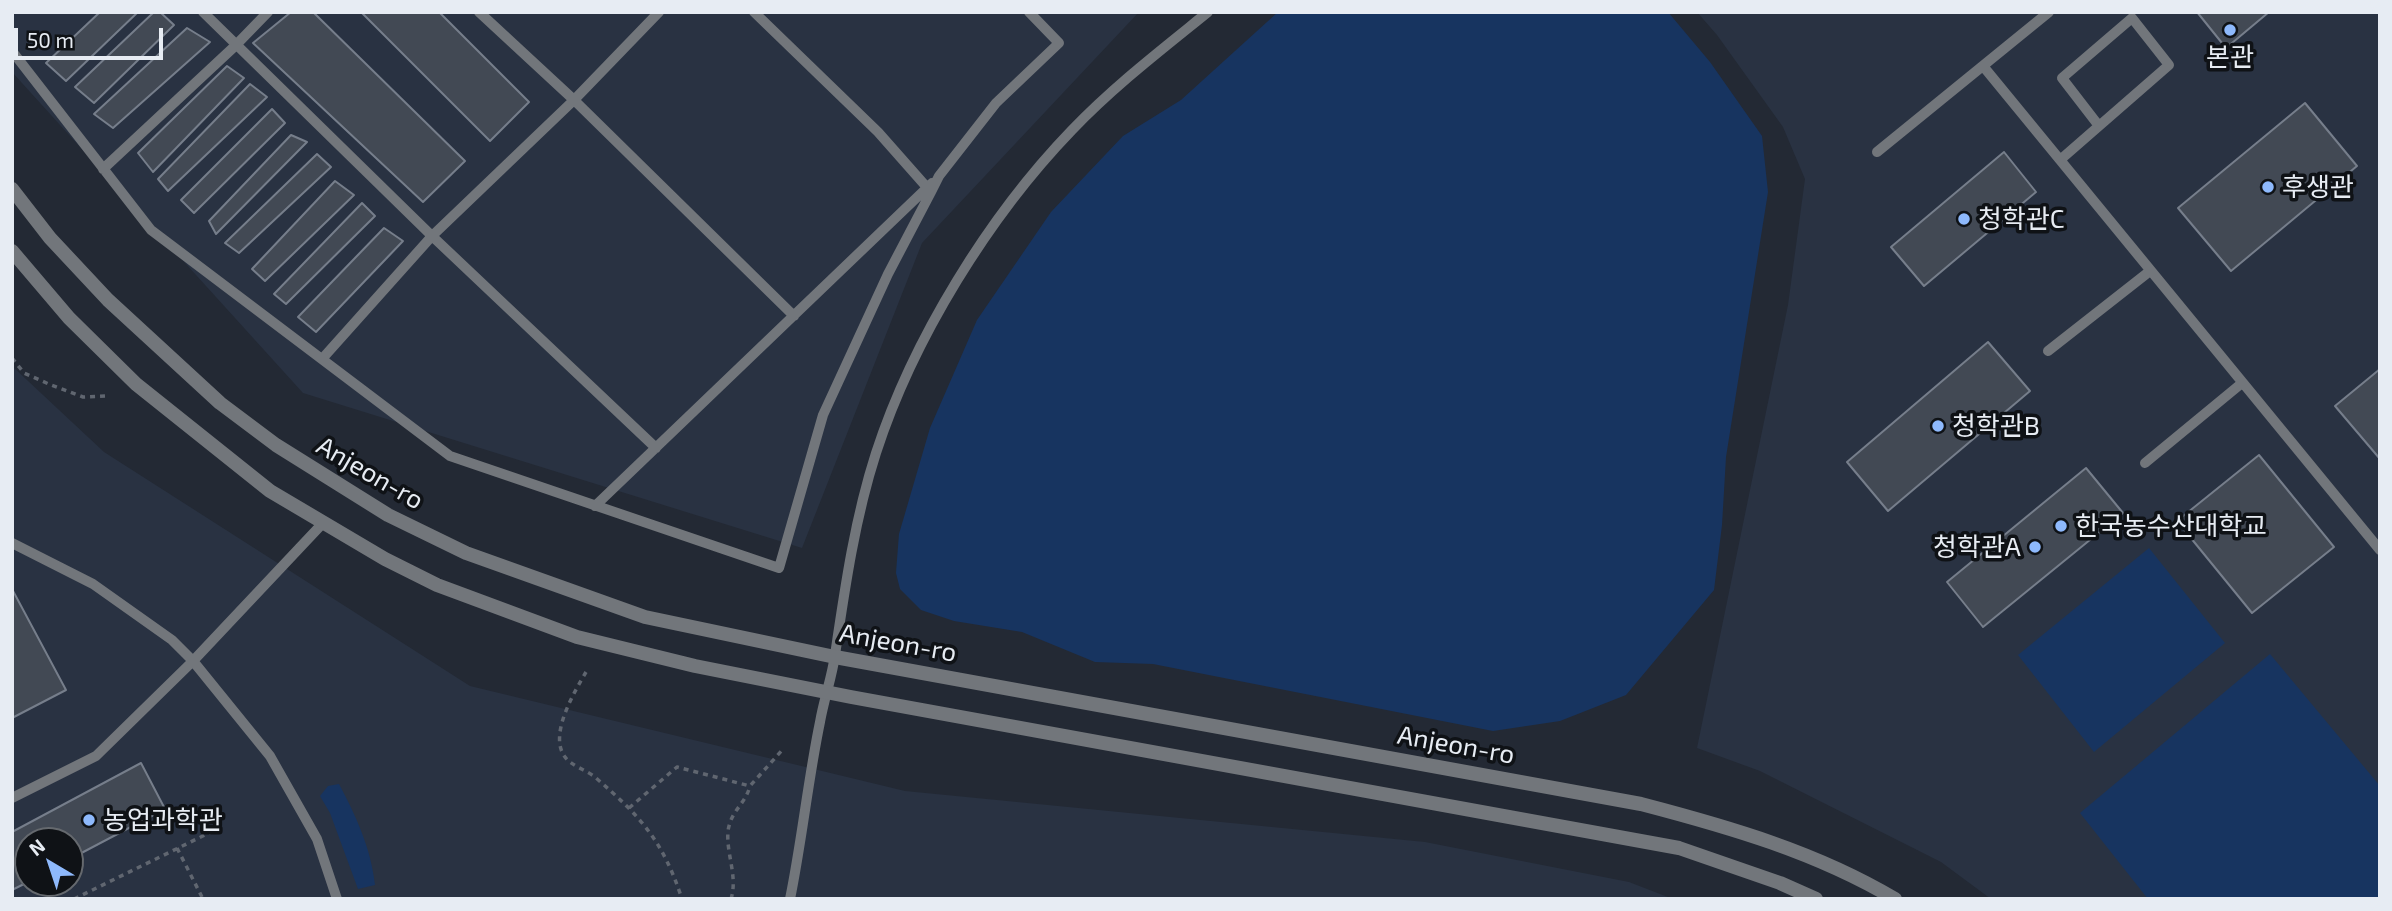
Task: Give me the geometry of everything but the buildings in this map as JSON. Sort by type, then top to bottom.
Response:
[{"type":"street","name":"Anjeon-ro","points":[[12,189],[50,238],[108,300],[211,395],[276,445],[388,515],[466,553],[645,617],[835,657],[1642,804],[1734,829],[1831,864],[1895,899]]},
{"type":"street","points":[[12,251],[69,318],[136,384],[271,491],[323,523],[437,585],[577,637],[695,666],[827,692],[1679,848],[1780,883],[1816,899]]},
{"type":"lane","points":[[202,12],[432,236],[656,448]]},
{"type":"lane","points":[[103,169],[268,12]]},
{"type":"lane","points":[[479,12],[574,100],[794,316]]},
{"type":"lane","points":[[322,359],[432,236],[574,100],[659,12]]},
{"type":"lane","points":[[754,12],[877,132],[929,190]]},
{"type":"lane","points":[[12,51],[151,230],[450,456],[779,568],[823,415],[929,190],[996,103],[1059,43],[1029,12]]},
{"type":"lane","points":[[790,899],[858,519],[876,453],[914,355],[962,273],[1019,193],[1072,130],[1143,65],[1208,12]]},
{"type":"lane","points":[[1877,152],[2049,12]]},
{"type":"lane","points":[[2060,160],[2169,65],[2132,18],[2062,78],[2099,126]]},
{"type":"lane","points":[[1983,66],[2380,550]]},
{"type":"lane","points":[[595,506],[929,190]]},
{"type":"lane","points":[[2048,352],[2150,271]]},
{"type":"lane","points":[[2145,463],[2242,383]]},
{"type":"lane","points":[[12,798],[96,756],[193,661],[323,523]]},
{"type":"lane","points":[[12,543],[93,584],[172,640],[193,661],[270,756],[317,839],[337,899]]},
{"type":"path","points":[[12,358],[24,373],[51,385],[83,397],[105,396]]},
{"type":"path","points":[[586,672],[562,716],[560,744],[565,757],[592,774],[629,808],[659,843],[682,899]]},
{"type":"path","points":[[731,899],[734,890],[728,835],[731,816],[748,796],[750,786],[784,748]]},
{"type":"path","points":[[629,808],[677,767],[750,786]]},
{"type":"path","points":[[74,899],[213,831]]},
{"type":"path","points":[[177,848],[203,899]]},
{"type":"shaded area","points":[[12,12],[1139,12],[922,243],[802,548],[303,393],[12,72]]},
{"type":"shaded area","points":[[1278,12],[1668,12],[1710,62],[1762,136],[1768,192],[1726,457],[1722,525],[1714,590],[1626,695],[1560,721],[1493,731],[1153,664],[1095,662],[1022,632],[954,621],[921,610],[900,589],[896,573],[899,534],[930,428],[977,320],[1051,212],[1123,136],[1181,100]]},
{"type":"shaded area","name":"한국농수산대학교","points":[[1697,12],[2380,12],[2380,899],[1991,899],[1941,862],[1760,771],[1697,748],[1788,305],[1805,179],[1783,127],[1717,35]]},
{"type":"shaded area","points":[[12,366],[104,452],[470,686],[905,791],[1425,842],[1629,882],[1673,899],[12,899]]},
{"type":"shaded area","points":[[2149,548],[2225,643],[2094,752],[2018,655]]},
{"type":"shaded area","points":[[2270,654],[2380,786],[2380,899],[2148,899],[2080,813]]},
{"type":"shaded area","points":[[339,784],[362,833],[375,885],[358,889],[330,813],[320,796],[328,786]]},
{"type":"place","name":"본관","points":[[2230,30]]},
{"type":"place","name":"후생관","points":[[2268,187]]},
{"type":"place","name":"청학관C","points":[[1964,219]]},
{"type":"place","name":"청학관B","points":[[1938,426]]},
{"type":"place","name":"한국농수산대학교","points":[[2061,526]]},
{"type":"place","name":"청학관A","points":[[2035,547]]},
{"type":"place","name":"농업과학관","points":[[89,820]]}]
